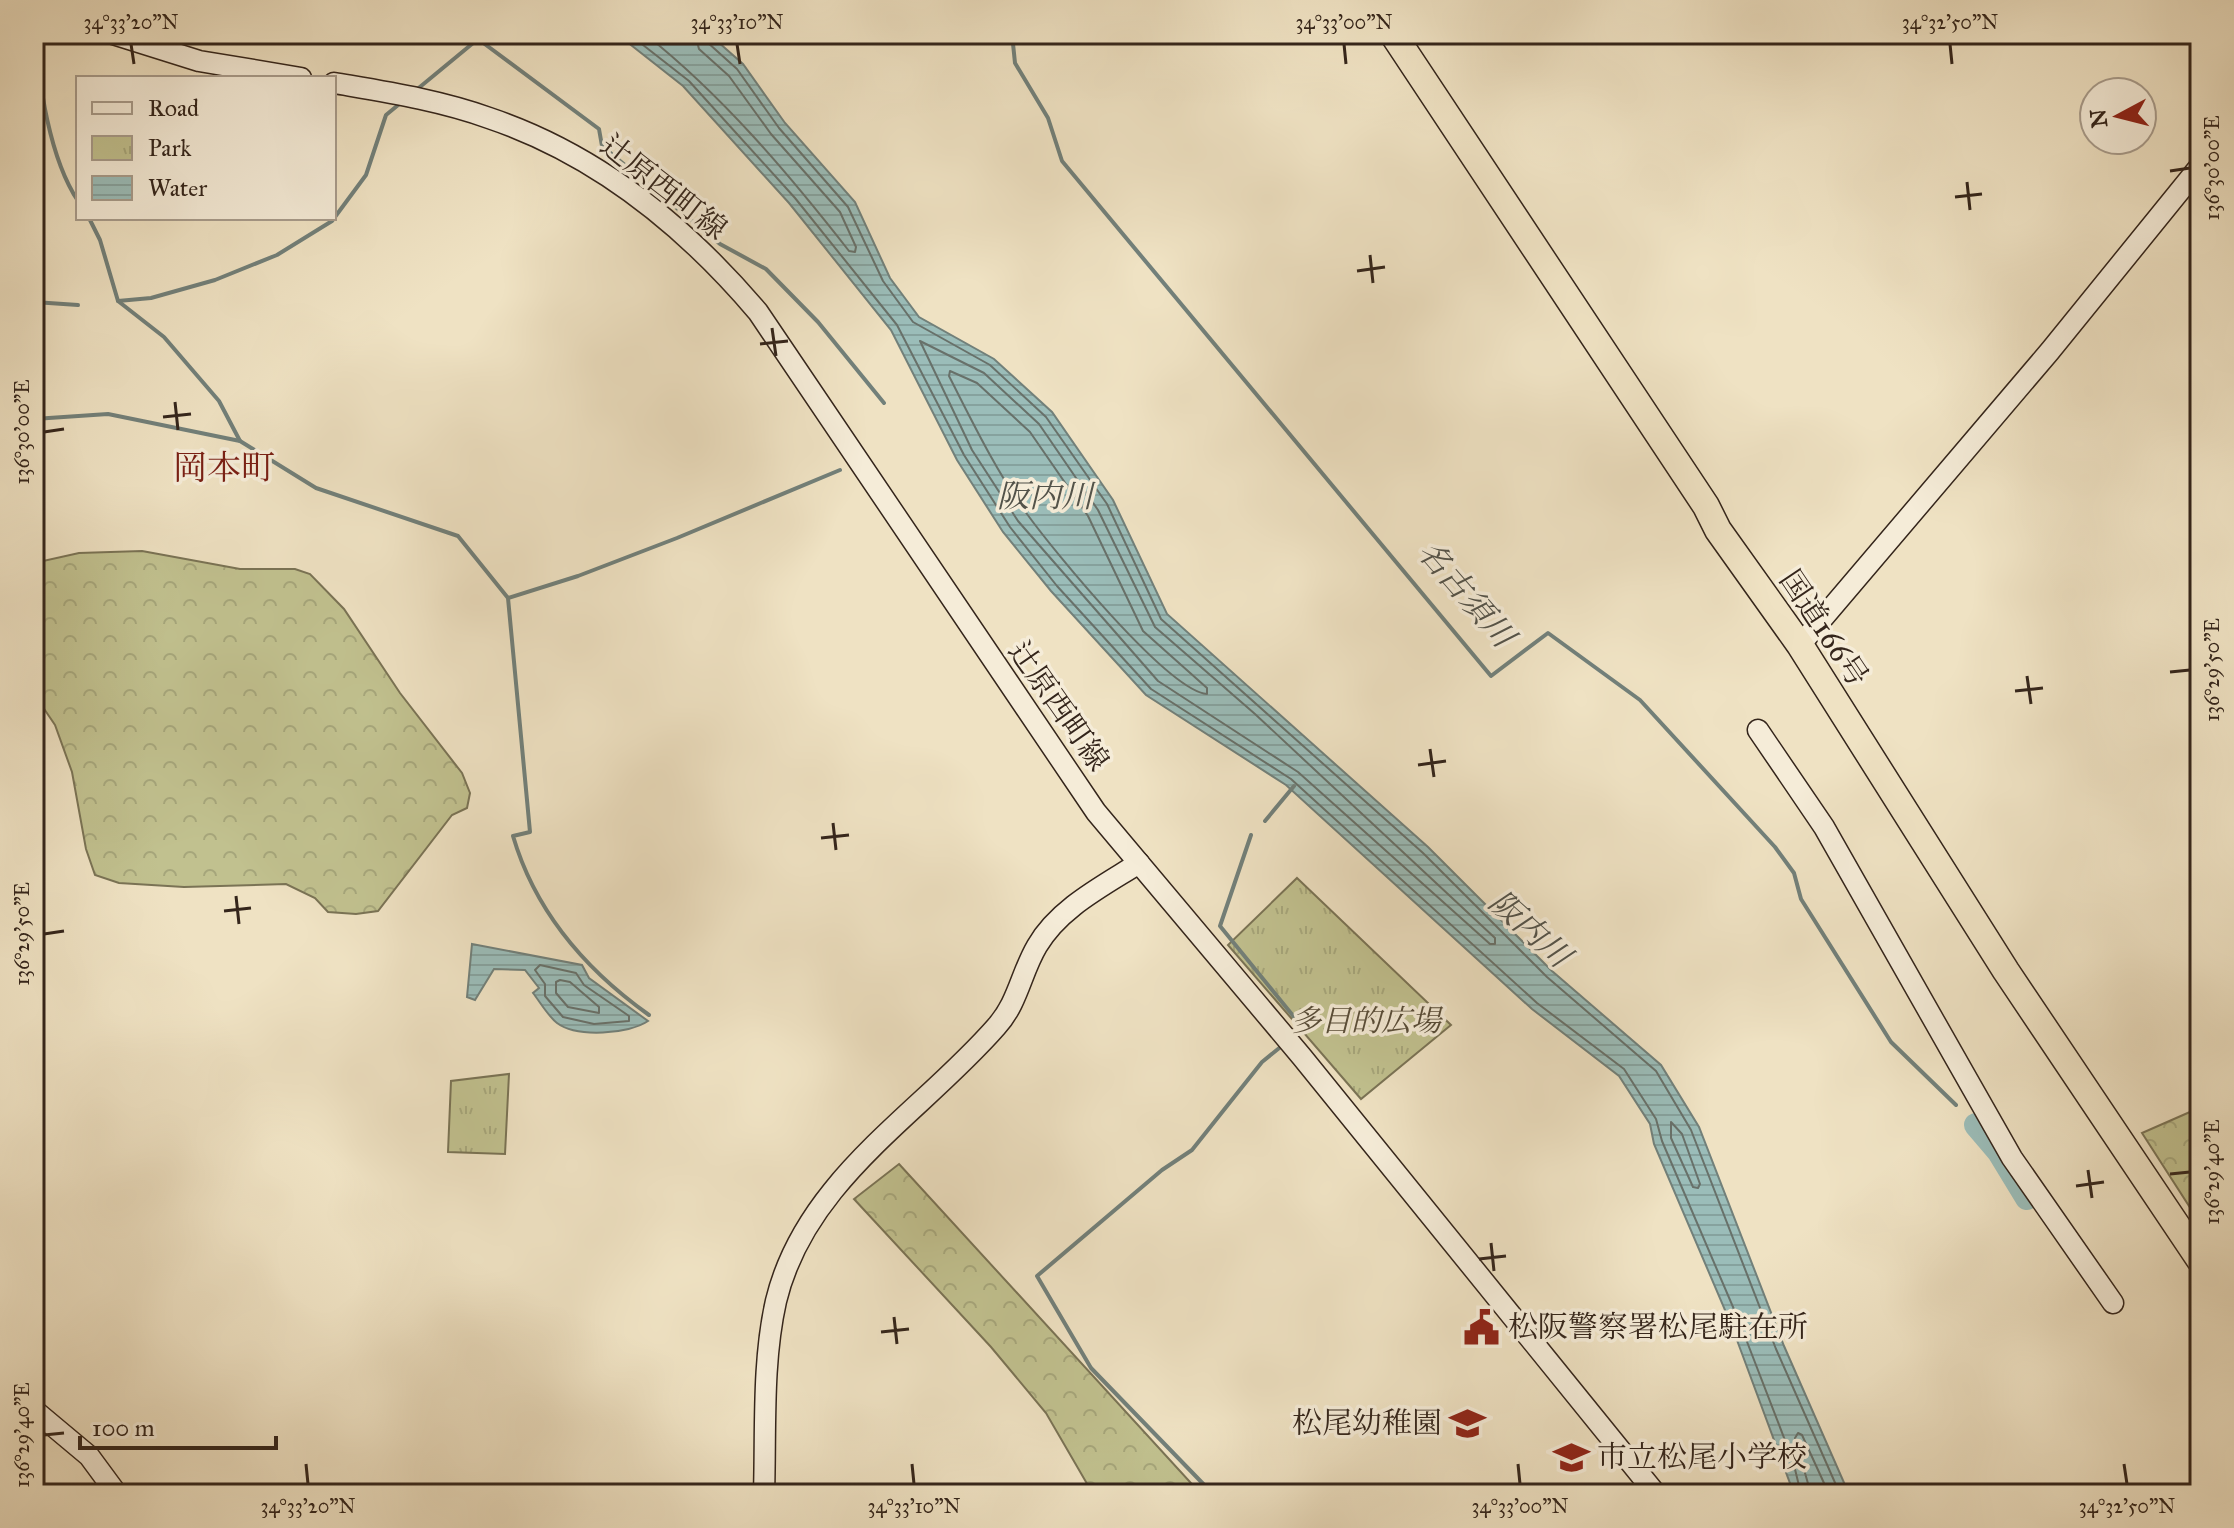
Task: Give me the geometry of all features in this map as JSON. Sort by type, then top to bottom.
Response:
[{"type":"highway","name":"国道166号","points":[[1393,34],[1697,493],[1718,530],[1800,645],[2006,971],[2200,1260]]},
{"type":"street","points":[[113,34],[199,61],[289,76]]},
{"type":"street","name":"辻原西町線","points":[[336,83],[408,97],[489,118],[583,161],[653,209],[723,271],[758,312],[1096,812],[1289,1042],[1656,1494]]},
{"type":"street","points":[[1800,645],[2050,351],[2200,166]]},
{"type":"street","points":[[1758,730],[1824,827],[2012,1158],[2113,1303]]},
{"type":"street","points":[[764,1494],[773,1322],[783,1277],[806,1226],[840,1180],[999,1024],[1049,927],[1072,907],[1139,863]]},
{"type":"street","points":[[34,1410],[89,1456],[117,1494]]},
{"type":"green space","points":[[142,551],[240,569],[295,569],[310,574],[344,609],[400,693],[462,773],[470,793],[467,808],[452,815],[378,911],[356,914],[328,912],[315,898],[286,884],[184,887],[119,883],[95,875],[86,849],[72,772],[55,725],[34,694],[34,563],[79,553]]},
{"type":"green space","name":"多目的広場","points":[[1297,878],[1451,1025],[1361,1099],[1228,945]]},
{"type":"green space","points":[[2195,1039],[2200,1039],[2200,1223],[2142,1133],[2199,1108]]},
{"type":"green space","points":[[509,1074],[505,1154],[448,1152],[451,1081]]},
{"type":"green space","points":[[899,1164],[1201,1494],[1093,1494],[1046,1413],[991,1347],[854,1199]]},
{"type":"water","name":"阪内川","points":[[617,34],[709,34],[743,64],[785,123],[855,202],[890,278],[919,317],[994,359],[1052,412],[1113,500],[1167,614],[1428,847],[1552,971],[1661,1065],[1699,1127],[1784,1346],[1849,1494],[1794,1494],[1731,1324],[1654,1144],[1650,1124],[1619,1076],[1532,1009],[1286,785],[1146,695],[1051,591],[1003,532],[957,460],[891,330],[789,203],[683,86]]},
{"type":"water","points":[[472,944],[582,965],[589,978],[648,1021],[616,1031],[590,1032],[566,1028],[547,1013],[533,993],[539,988],[525,970],[494,969],[475,1000],[467,997]]},
{"type":"waterway","points":[[40,34],[40,74],[47,120],[60,165],[76,197]]},
{"type":"waterway","name":"名古須川","points":[[1012,34],[1015,63],[1048,118],[1062,161],[1491,676],[1548,633],[1640,700],[1775,847],[1794,873],[1801,899],[1891,1042],[1956,1105]]},
{"type":"waterway","points":[[415,91],[478,39],[599,129],[602,146],[720,244],[766,269],[818,322],[884,403]]},
{"type":"waterway","points":[[336,216],[366,175],[386,115],[403,101]]},
{"type":"waterway","points":[[90,220],[100,240],[118,301],[164,337],[219,401],[240,441]]},
{"type":"waterway","points":[[118,301],[151,298],[215,280],[277,255],[333,220]]},
{"type":"waterway","points":[[34,302],[78,305]]},
{"type":"waterway","points":[[34,419],[108,414],[240,441],[316,488],[458,536],[508,598],[530,832],[513,836],[523,863],[549,914],[566,937],[604,979],[649,1015]]},
{"type":"waterway","points":[[508,598],[578,576],[677,538],[840,470]]},
{"type":"waterway","points":[[1265,821],[1294,786]]},
{"type":"waterway","points":[[1251,835],[1220,926],[1303,1028],[1292,1037]]},
{"type":"waterway","points":[[1213,1494],[1091,1368],[1037,1276],[1162,1170],[1192,1150],[1262,1062],[1283,1045]]},
{"type":"waterway","name":"名古須川","points":[[1976,1125],[1999,1152],[2027,1198]]},
{"type":"place","name":"松阪警察署松尾駐在所","points":[[1482,1327]]},
{"type":"place","name":"松尾幼稚園","points":[[1468,1423]]},
{"type":"place","name":"市立松尾小学校","points":[[1571,1457]]},
{"type":"district","name":"岡本町","points":[[224,467]]}]
